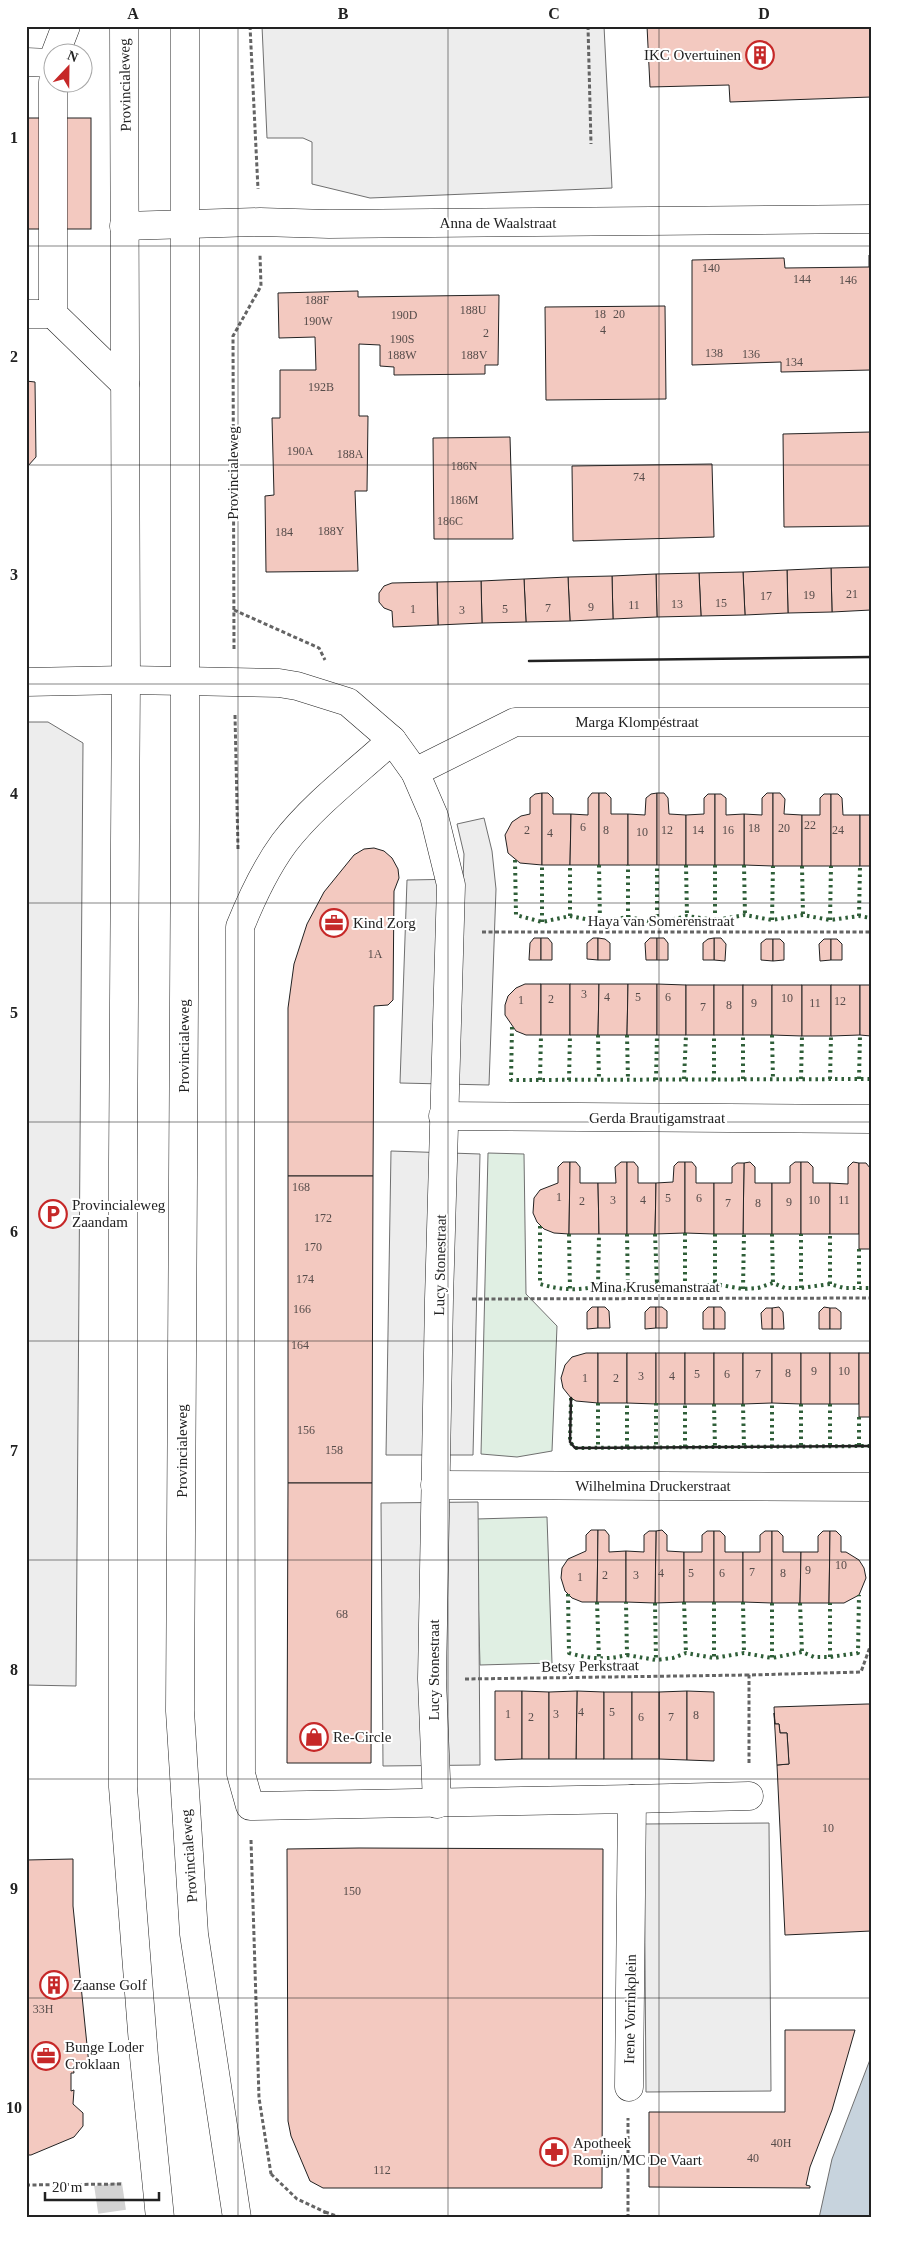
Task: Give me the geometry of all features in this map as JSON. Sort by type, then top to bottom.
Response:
[{"type":"street","points":[[60,42],[66,26]]},
{"type":"street","name":"Provincialeweg","points":[[124,26],[126,680],[123,1164],[124,1787],[144,2057],[160,2218]]},
{"type":"street","name":"Provincialeweg","points":[[185,26],[185,822],[180,1711],[194,1934],[236,2218]]},
{"type":"street","points":[[26,62],[42,63]]},
{"type":"street","points":[[52,92],[39,314],[125,384]]},
{"type":"street","name":"Anna de Waalstraat","points":[[124,226],[260,222],[329,224],[871,219]]},
{"type":"street","points":[[26,682],[126,680],[288,684],[348,702],[392,740],[313,811],[285,842],[258,885],[240,927],[241,1774],[250,1806],[437,1804],[749,1796]]},
{"type":"street","name":"Marga Klompéstraat","points":[[415,772],[515,722],[871,722]]},
{"type":"street","name":"Lucy Stonestraat","points":[[392,740],[415,772],[434,816],[451,885],[452,932],[443,1116],[432,1679],[437,1804]]},
{"type":"street","name":"Gerda Brautigamstraat","points":[[443,1116],[871,1120]]},
{"type":"street","name":"Wilhelmina Druckerstraat","points":[[435,1485],[871,1486]]},
{"type":"street","name":"Irene Vorrinkplein","points":[[629,2087],[632,1799]]},
{"type":"path","name":"Provincialeweg","points":[[238,851],[234,610],[233,336],[261,286],[260,222],[250,26]]},
{"type":"path","points":[[588,26],[591,144]]},
{"type":"path","points":[[234,610],[319,648],[348,702]]},
{"type":"path","name":"Haya van Somerenstraat","points":[[452,932],[871,932]]},
{"type":"path","name":"Mina Krusemanstraat","points":[[439,1299],[871,1298]]},
{"type":"path","name":"Betsy Perkstraat","points":[[432,1679],[861,1672],[871,1644]]},
{"type":"path","points":[[749,1675],[749,1796]]},
{"type":"path","points":[[250,1806],[258,2098],[271,2174],[297,2199],[343,2218]]},
{"type":"path","points":[[628,2218],[629,2087]]},
{"type":"path","points":[[26,2185],[108,2184]]},
{"type":"path","points":[[325,2212],[325,2218]]},
{"type":"green space","points":[[488,1153],[524,1154],[526,1294],[557,1326],[552,1451],[517,1457],[481,1454]]},
{"type":"green space","points":[[547,1517],[552,1663],[480,1665],[476,1519]]},
{"type":"shaded area","points":[[262,26],[604,26],[612,188],[370,198],[312,184],[312,142],[303,138],[267,138]]},
{"type":"shaded area","name":"Provincialeweg Zaandam","points":[[26,722],[48,722],[83,743],[76,1686],[26,1685]]},
{"type":"shaded area","points":[[484,818],[492,851],[496,889],[489,1085],[400,1083],[407,880],[463,879],[464,854],[457,824]]},
{"type":"shaded area","points":[[391,1151],[480,1154],[473,1455],[386,1455]]},
{"type":"shaded area","points":[[478,1502],[480,1765],[383,1766],[381,1503]]},
{"type":"shaded area","points":[[769,1823],[771,2091],[646,2092],[644,1824]]},
{"type":"shaded area","points":[[871,2057],[871,2218],[819,2218],[832,2159]]},
{"type":"building","name":"IKC Overtuinen","points":[[647,26],[871,26],[871,97],[730,102],[729,85],[650,87]]},
{"type":"building","points":[[26,118],[91,118],[91,229],[26,229]]},
{"type":"building","points":[[869,255],[871,255],[871,370],[781,372],[781,362],[692,365],[692,260],[784,258],[785,268],[869,267]]},
{"type":"building","points":[[358,291],[358,297],[499,295],[498,365],[485,365],[485,374],[394,375],[394,367],[380,366],[380,345],[359,344],[359,416],[368,416],[367,491],[355,491],[358,571],[266,572],[265,496],[274,495],[272,418],[280,418],[280,370],[316,370],[315,337],[279,338],[278,293]]},
{"type":"building","points":[[665,306],[666,399],[546,400],[545,307]]},
{"type":"building","points":[[26,381],[35,382],[36,457],[27,467]]},
{"type":"building","points":[[871,432],[871,526],[784,527],[783,434]]},
{"type":"building","points":[[510,437],[513,539],[434,539],[433,438]]},
{"type":"building","points":[[712,464],[714,537],[573,541],[572,466]]},
{"type":"building","points":[[26,515],[28,572],[26,572]]},
{"type":"building","points":[[871,567],[871,610],[832,612],[831,568]]},
{"type":"building","points":[[831,568],[832,612],[788,613],[787,570]]},
{"type":"building","points":[[787,570],[788,613],[745,615],[743,572]]},
{"type":"building","points":[[743,572],[745,615],[701,616],[699,573]]},
{"type":"building","points":[[699,573],[701,616],[657,617],[656,574]]},
{"type":"building","points":[[656,574],[657,617],[613,619],[612,576]]},
{"type":"building","points":[[612,576],[613,619],[570,621],[568,577]]},
{"type":"building","points":[[568,577],[570,621],[526,622],[524,579]]},
{"type":"building","points":[[524,579],[526,622],[482,623],[481,581]]},
{"type":"building","points":[[481,581],[482,623],[438,625],[437,582]]},
{"type":"building","points":[[437,582],[438,625],[393,627],[392,611],[384,608],[379,602],[379,593],[384,586],[392,583]]},
{"type":"building","points":[[542,793],[542,865],[520,863],[508,853],[505,835],[512,822],[521,816],[530,814],[530,798],[535,794]]},
{"type":"building","points":[[542,793],[548,793],[553,798],[553,814],[571,814],[570,865],[542,865]]},
{"type":"building","points":[[592,793],[599,793],[599,865],[570,865],[571,814],[588,815],[588,798]]},
{"type":"building","points":[[599,793],[606,793],[611,798],[611,814],[628,814],[628,865],[599,865]]},
{"type":"building","points":[[657,793],[657,865],[628,865],[628,814],[645,815],[646,798],[651,794]]},
{"type":"building","points":[[657,793],[664,793],[668,798],[669,814],[686,815],[686,865],[657,865]]},
{"type":"building","points":[[767,793],[773,793],[773,866],[744,865],[744,814],[762,815],[762,798]]},
{"type":"building","points":[[773,793],[780,793],[785,799],[784,814],[802,815],[802,866],[773,866]]},
{"type":"building","points":[[708,794],[715,794],[715,865],[686,865],[686,815],[704,814],[704,798]]},
{"type":"building","points":[[715,794],[721,794],[726,798],[726,815],[744,814],[744,865],[715,865]]},
{"type":"building","points":[[824,794],[831,794],[831,866],[802,866],[802,815],[820,815],[820,798]]},
{"type":"building","points":[[831,794],[838,794],[842,798],[843,815],[860,815],[860,866],[831,866]]},
{"type":"building","points":[[860,815],[871,815],[871,866],[860,866]]},
{"type":"building","points":[[374,848],[384,851],[392,858],[398,869],[399,878],[394,891],[393,1000],[388,1005],[374,1006],[373,1176],[288,1176],[288,1008],[294,964],[307,924],[324,892],[354,855],[364,849]]},
{"type":"building","points":[[534,938],[541,938],[541,960],[529,960],[530,943]]},
{"type":"building","points":[[541,938],[548,938],[552,943],[552,960],[541,960]]},
{"type":"building","points":[[593,938],[598,938],[598,960],[587,959],[587,943]]},
{"type":"building","points":[[598,938],[605,939],[610,943],[610,960],[598,960]]},
{"type":"building","points":[[650,938],[657,938],[657,960],[646,960],[645,943]]},
{"type":"building","points":[[657,938],[664,938],[668,943],[668,960],[657,960]]},
{"type":"building","points":[[714,938],[721,938],[726,944],[725,961],[714,960]]},
{"type":"building","points":[[714,938],[714,960],[703,960],[703,943],[708,939]]},
{"type":"building","points":[[766,939],[773,939],[773,961],[761,960],[761,943]]},
{"type":"building","points":[[773,939],[780,939],[784,943],[784,960],[773,961]]},
{"type":"building","points":[[824,939],[831,939],[831,960],[820,961],[819,944]]},
{"type":"building","points":[[831,939],[837,939],[842,944],[842,960],[831,960]]},
{"type":"building","points":[[525,984],[541,984],[541,1035],[526,1035],[516,1031],[505,1015],[505,1005],[508,996],[516,988]]},
{"type":"building","points":[[541,984],[570,984],[570,1035],[541,1035]]},
{"type":"building","points":[[570,984],[599,984],[598,1035],[570,1035]]},
{"type":"building","points":[[599,984],[628,984],[627,1035],[598,1035]]},
{"type":"building","points":[[628,984],[657,984],[657,1035],[627,1035]]},
{"type":"building","points":[[657,984],[686,985],[686,1035],[657,1035]]},
{"type":"building","points":[[686,985],[714,985],[714,1035],[686,1035]]},
{"type":"building","points":[[714,985],[743,985],[743,1035],[714,1035]]},
{"type":"building","points":[[743,985],[772,985],[772,1035],[743,1035]]},
{"type":"building","points":[[772,985],[802,985],[802,1036],[772,1035]]},
{"type":"building","points":[[802,985],[831,985],[831,1036],[802,1036]]},
{"type":"building","points":[[831,985],[860,985],[860,1035],[831,1036]]},
{"type":"building","points":[[860,985],[871,985],[871,1036],[860,1035]]},
{"type":"building","points":[[563,1162],[570,1162],[569,1234],[554,1233],[544,1229],[537,1222],[533,1213],[534,1198],[540,1190],[558,1183],[558,1167]]},
{"type":"building","points":[[570,1162],[576,1162],[580,1167],[580,1183],[598,1183],[599,1234],[569,1234]]},
{"type":"building","points":[[621,1162],[627,1162],[627,1234],[599,1234],[598,1183],[616,1183],[615,1167]]},
{"type":"building","points":[[627,1162],[634,1162],[638,1167],[638,1183],[656,1183],[655,1234],[627,1234]]},
{"type":"building","points":[[678,1162],[685,1162],[685,1233],[655,1234],[656,1183],[673,1182],[674,1166]]},
{"type":"building","points":[[685,1162],[692,1162],[696,1167],[696,1183],[714,1183],[714,1234],[685,1233]]},
{"type":"building","points":[[750,1162],[755,1167],[755,1183],[772,1183],[772,1234],[743,1234],[744,1163]]},
{"type":"building","points":[[795,1162],[801,1162],[801,1234],[772,1234],[772,1183],[790,1183],[790,1166]]},
{"type":"building","points":[[801,1162],[808,1162],[813,1167],[813,1183],[830,1183],[830,1234],[801,1234]]},
{"type":"building","points":[[853,1162],[859,1163],[859,1234],[830,1234],[830,1183],[848,1184],[848,1167]]},
{"type":"building","points":[[737,1163],[744,1163],[743,1234],[714,1234],[714,1183],[732,1183],[732,1167]]},
{"type":"building","points":[[859,1163],[866,1163],[870,1168],[871,1249],[859,1249]]},
{"type":"building","points":[[288,1176],[373,1176],[372,1483],[288,1483]]},
{"type":"building","points":[[592,1307],[598,1307],[598,1328],[587,1329],[587,1312]]},
{"type":"building","points":[[598,1307],[605,1307],[609,1311],[610,1328],[598,1328]]},
{"type":"building","points":[[650,1307],[656,1307],[656,1328],[645,1329],[645,1312]]},
{"type":"building","points":[[656,1307],[662,1307],[667,1311],[667,1328],[656,1328]]},
{"type":"building","points":[[708,1307],[714,1307],[714,1329],[703,1329],[703,1312]]},
{"type":"building","points":[[714,1307],[721,1307],[725,1312],[725,1329],[714,1329]]},
{"type":"building","points":[[779,1307],[783,1312],[784,1329],[772,1329],[772,1308]]},
{"type":"building","points":[[824,1307],[830,1308],[830,1329],[819,1329],[819,1312]]},
{"type":"building","points":[[766,1308],[772,1308],[772,1329],[762,1329],[761,1313]]},
{"type":"building","points":[[830,1308],[836,1308],[841,1312],[841,1329],[830,1329]]},
{"type":"building","points":[[586,1353],[598,1353],[598,1403],[576,1401],[563,1388],[561,1378],[565,1365],[572,1357]]},
{"type":"building","points":[[598,1353],[627,1353],[627,1403],[598,1403]]},
{"type":"building","points":[[627,1353],[656,1353],[656,1404],[627,1403]]},
{"type":"building","points":[[656,1353],[685,1353],[685,1404],[656,1404]]},
{"type":"building","points":[[685,1353],[714,1353],[714,1404],[685,1404]]},
{"type":"building","points":[[714,1353],[743,1353],[743,1404],[714,1404]]},
{"type":"building","points":[[743,1353],[772,1353],[772,1403],[743,1404]]},
{"type":"building","points":[[772,1353],[801,1353],[801,1404],[772,1403]]},
{"type":"building","points":[[801,1353],[830,1353],[830,1404],[801,1404]]},
{"type":"building","points":[[830,1353],[859,1353],[859,1404],[830,1404]]},
{"type":"building","points":[[859,1353],[871,1353],[871,1417],[859,1417]]},
{"type":"building","points":[[288,1483],[372,1483],[371,1763],[287,1763]]},
{"type":"building","points":[[591,1530],[598,1530],[597,1602],[582,1602],[572,1598],[565,1591],[561,1578],[562,1568],[568,1559],[586,1551],[586,1535]]},
{"type":"building","points":[[598,1530],[605,1530],[609,1535],[609,1552],[626,1551],[626,1602],[597,1602]]},
{"type":"building","points":[[662,1530],[667,1535],[667,1551],[684,1552],[684,1602],[655,1603],[656,1531]]},
{"type":"building","points":[[649,1531],[656,1531],[655,1603],[626,1602],[626,1551],[644,1552],[644,1535]]},
{"type":"building","points":[[707,1531],[714,1531],[714,1602],[684,1602],[684,1552],[702,1552],[702,1535]]},
{"type":"building","points":[[714,1531],[720,1531],[725,1536],[725,1552],[743,1552],[743,1602],[714,1602]]},
{"type":"building","points":[[765,1531],[772,1531],[772,1603],[743,1602],[743,1552],[760,1552],[760,1535]]},
{"type":"building","points":[[772,1531],[778,1531],[783,1536],[783,1552],[801,1552],[800,1603],[772,1603]]},
{"type":"building","points":[[823,1531],[830,1531],[829,1603],[800,1603],[801,1552],[818,1552],[818,1536]]},
{"type":"building","points":[[830,1531],[836,1531],[841,1536],[841,1552],[846,1552],[859,1560],[864,1568],[866,1578],[859,1595],[844,1603],[829,1603]]},
{"type":"building","points":[[495,1691],[522,1691],[522,1759],[495,1760]]},
{"type":"building","points":[[522,1691],[549,1692],[549,1759],[522,1759]]},
{"type":"building","points":[[577,1691],[604,1692],[604,1759],[576,1759]]},
{"type":"building","points":[[577,1691],[576,1759],[549,1759],[549,1692]]},
{"type":"building","points":[[687,1691],[687,1760],[659,1759],[659,1692]]},
{"type":"building","points":[[687,1691],[714,1692],[714,1761],[687,1760]]},
{"type":"building","points":[[604,1692],[632,1692],[632,1759],[604,1759]]},
{"type":"building","points":[[632,1692],[659,1692],[659,1759],[632,1759]]},
{"type":"building","points":[[871,1704],[871,1931],[785,1935],[777,1765],[789,1764],[787,1733],[780,1733],[779,1724],[775,1724],[774,1707]]},
{"type":"building","points":[[774,1713],[775,1724],[779,1724],[780,1733],[787,1733],[789,1764],[777,1765]]},
{"type":"building","points":[[287,1849],[603,1849],[602,2188],[323,2188],[310,2181],[291,2136],[288,2121]]},
{"type":"building","name":"Zaanse Golf","points":[[73,1859],[73,1906],[89,2065],[73,2066],[74,2073],[71,2073],[71,2091],[74,2090],[73,2104],[83,2113],[83,2126],[74,2137],[31,2155],[26,2155],[26,1860]]},
{"type":"building","points":[[785,2030],[855,2030],[832,2110],[810,2167],[806,2185],[810,2186],[810,2188],[649,2187],[649,2112],[785,2112]]},
{"type":"tunnel","points":[[108,2184],[113,2218]]},
{"type":"hedge","points":[[515,860],[516,915],[542,922],[570,916],[600,922],[628,917],[628,865]]},
{"type":"hedge","points":[[542,865],[542,922]]},
{"type":"hedge","points":[[570,865],[570,916]]},
{"type":"hedge","points":[[599,865],[600,922]]},
{"type":"hedge","points":[[657,865],[657,923]]},
{"type":"hedge","points":[[686,865],[687,916]]},
{"type":"hedge","points":[[715,865],[715,920]]},
{"type":"hedge","points":[[744,865],[745,915]]},
{"type":"hedge","points":[[772,920],[773,866]]},
{"type":"hedge","points":[[802,866],[803,915]]},
{"type":"hedge","points":[[830,920],[831,866]]},
{"type":"hedge","points":[[859,916],[860,866]]},
{"type":"hedge","points":[[628,917],[657,923],[687,916],[715,920],[745,915],[772,920],[803,915],[830,920],[859,916],[871,918]]},
{"type":"hedge","points":[[512,1027],[511,1080],[871,1079]]},
{"type":"hedge","points":[[540,1080],[541,1035]]},
{"type":"hedge","points":[[569,1080],[570,1035]]},
{"type":"hedge","points":[[598,1035],[599,1080]]},
{"type":"hedge","points":[[627,1035],[628,1080]]},
{"type":"hedge","points":[[656,1080],[657,1035]]},
{"type":"hedge","points":[[684,1079],[686,1035]]},
{"type":"hedge","points":[[714,1035],[714,1080]]},
{"type":"hedge","points":[[743,1035],[743,1079]]},
{"type":"hedge","points":[[772,1035],[773,1079]]},
{"type":"hedge","points":[[859,1079],[860,1035]]},
{"type":"hedge","points":[[801,1079],[802,1036]]},
{"type":"hedge","points":[[830,1079],[831,1036]]},
{"type":"hedge","points":[[540,1226],[540,1284],[562,1289],[583,1289],[598,1286],[599,1234]]},
{"type":"hedge","points":[[685,1233],[685,1289]]},
{"type":"hedge","points":[[743,1289],[744,1233]]},
{"type":"hedge","points":[[569,1234],[570,1290]]},
{"type":"hedge","points":[[627,1234],[628,1291]]},
{"type":"hedge","points":[[655,1234],[657,1284]]},
{"type":"hedge","points":[[715,1234],[715,1284]]},
{"type":"hedge","points":[[772,1234],[773,1283]]},
{"type":"hedge","points":[[801,1234],[801,1288]]},
{"type":"hedge","points":[[830,1234],[830,1284]]},
{"type":"hedge","points":[[859,1249],[859,1289]]},
{"type":"hedge","points":[[598,1286],[628,1291],[657,1284],[685,1289],[715,1284],[743,1289],[758,1288],[773,1283],[785,1288],[830,1284],[844,1288],[871,1288]]},
{"type":"hedge","points":[[571,1398],[570,1442],[575,1448],[871,1446]]},
{"type":"hedge","points":[[598,1403],[598,1448]]},
{"type":"hedge","points":[[627,1403],[627,1447]]},
{"type":"hedge","points":[[656,1403],[656,1447]]},
{"type":"hedge","points":[[772,1403],[772,1447]]},
{"type":"hedge","points":[[685,1404],[685,1447]]},
{"type":"hedge","points":[[714,1404],[715,1447]]},
{"type":"hedge","points":[[743,1404],[744,1447]]},
{"type":"hedge","points":[[801,1404],[801,1447]]},
{"type":"hedge","points":[[830,1404],[830,1447]]},
{"type":"hedge","points":[[859,1417],[859,1446]]},
{"type":"hedge","points":[[568,1594],[569,1653],[591,1658],[612,1658],[627,1655],[626,1602]]},
{"type":"hedge","points":[[627,1655],[656,1660],[673,1658],[686,1653],[714,1658],[744,1653],[772,1658],[802,1652],[814,1657],[858,1653],[859,1595]]},
{"type":"hedge","points":[[597,1602],[599,1659]]},
{"type":"hedge","points":[[684,1602],[686,1653]]},
{"type":"hedge","points":[[714,1602],[714,1658]]},
{"type":"hedge","points":[[743,1602],[744,1653]]},
{"type":"hedge","points":[[655,1603],[656,1660]]},
{"type":"hedge","points":[[772,1603],[772,1658]]},
{"type":"hedge","points":[[800,1603],[802,1652]]},
{"type":"hedge","points":[[830,1603],[830,1657]]},
{"type":"wall","points":[[529,661],[871,657]]},
{"type":"wall","points":[[571,1398],[570,1442],[575,1448],[871,1446]]},
{"type":"place","name":"IKC Overtuinen","points":[[760,55]]},
{"type":"place","name":"Kind Zorg","points":[[334,923]]},
{"type":"place","name":"Provincialeweg Zaandam","points":[[53,1214]]},
{"type":"place","name":"Re-Circle","points":[[314,1737]]},
{"type":"place","name":"Zaanse Golf","points":[[54,1985]]},
{"type":"place","name":"Bunge Loder Croklaan","points":[[46,2056]]},
{"type":"place","name":"Apotheek Romijn/MC De Vaart","points":[[554,2152]]}]
